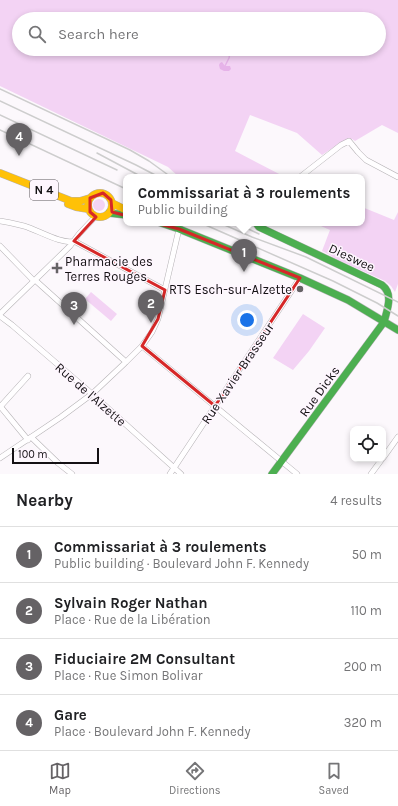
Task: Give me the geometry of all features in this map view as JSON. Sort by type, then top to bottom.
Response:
[{"type":"main road","name":"N 4","points":[[0,173],[71,201],[77,202],[90,198]]},
{"type":"main road","name":"N 4","points":[[0,178],[76,207],[88,209]]},
{"type":"main road","points":[[109,213],[112,204],[109,197],[103,193],[95,193],[90,198],[88,205],[88,209],[93,215],[103,216],[109,213],[123,215]]},
{"type":"main road","points":[[112,204],[123,209]]},
{"type":"main road","points":[[168,226],[300,278],[348,300],[398,330]]},
{"type":"main road","name":"Dieswee","points":[[258,226],[382,285],[389,294],[384,322]]},
{"type":"main road","name":"Rue Dicks","points":[[272,474],[384,322]]},
{"type":"street","points":[[304,174],[341,145],[349,141],[366,160],[398,177]]},
{"type":"street","points":[[0,315],[74,241],[96,216]]},
{"type":"street","points":[[0,221],[24,226],[63,241],[74,241],[165,290]]},
{"type":"street","points":[[0,458],[62,417],[92,394],[142,346],[152,332],[158,319],[179,229]]},
{"type":"street","points":[[0,246],[35,280],[126,362]]},
{"type":"street","name":"Rue Xavier Brasseur","points":[[170,474],[300,278]]},
{"type":"street","name":"Rue de l'Alzette","points":[[0,315],[92,394],[181,474]]},
{"type":"street","points":[[142,346],[297,474]]},
{"type":"street","points":[[28,376],[0,407],[30,438],[72,474]]},
{"type":"street","points":[[386,455],[398,437]]},
{"type":"street","points":[[372,474],[381,462]]},
{"type":"highlighted area","points":[[103,193],[111,200],[112,212],[179,229],[300,278],[215,406],[142,346],[158,319],[165,290],[74,241],[96,217],[90,212],[90,198]]},
{"type":"shaded area","points":[[0,0],[398,0],[398,133],[382,125],[355,141],[352,139],[340,143],[322,155],[297,133],[250,115],[235,151],[279,174],[176,174],[168,167],[0,86]]},
{"type":"shaded area","points":[[222,62],[225,66],[230,66],[231,69],[229,71],[220,69],[219,65]]},
{"type":"shaded area","points":[[97,199],[101,199],[105,205],[101,211],[97,211],[93,207],[93,203]]},
{"type":"shaded area","points":[[365,208],[394,220],[398,212],[398,284],[395,292],[385,281],[322,251],[330,230],[321,226],[365,226]]},
{"type":"shaded area","points":[[91,292],[117,314],[111,321],[85,299]]},
{"type":"shaded area","points":[[303,314],[325,328],[309,351],[293,370],[273,358]]},
{"type":"waterway","points":[[225,66],[229,56]]},
{"type":"railway","points":[[0,89],[130,150],[167,174]]},
{"type":"railway","points":[[0,101],[153,174]]},
{"type":"railway","points":[[0,115],[117,170]]},
{"type":"railway","points":[[0,130],[123,188]]},
{"type":"railway","points":[[97,153],[136,174]]},
{"type":"railway","points":[[208,226],[333,281],[377,303],[398,316]]},
{"type":"railway","points":[[227,226],[306,257],[398,302]]},
{"type":"railway","points":[[242,226],[259,234]]},
{"type":"traffic: fast","points":[[109,213],[123,215]]},
{"type":"traffic: fast","points":[[170,226],[300,278],[348,300],[398,330]]},
{"type":"traffic: fast","points":[[258,226],[382,285],[386,289],[389,297],[384,322],[272,474]]},
{"type":"traffic: slow","points":[[0,173],[71,201],[80,201],[90,198]]},
{"type":"traffic: slow","points":[[100,193],[109,196],[112,205],[109,214],[100,217],[91,214],[88,205],[91,196],[100,193]]},
{"type":"traffic: slow","points":[[112,203],[123,208]]},
{"type":"traffic: slow","points":[[68,204],[88,209]]},
{"type":"place","name":"Gare","points":[[19,156]]},
{"type":"place","name":"Pharmacie des Terres Rouges","points":[[57,268]]},
{"type":"place","name":"Commissariat à 3 roulements","points":[[244,272]]},
{"type":"place","name":"RTS Esch-sur-Alzette","points":[[300,289]]},
{"type":"place","name":"Sylvain Roger Nathan","points":[[151,323]]},
{"type":"place","name":"Fiduciaire 2M Consultant","points":[[74,325]]}]
